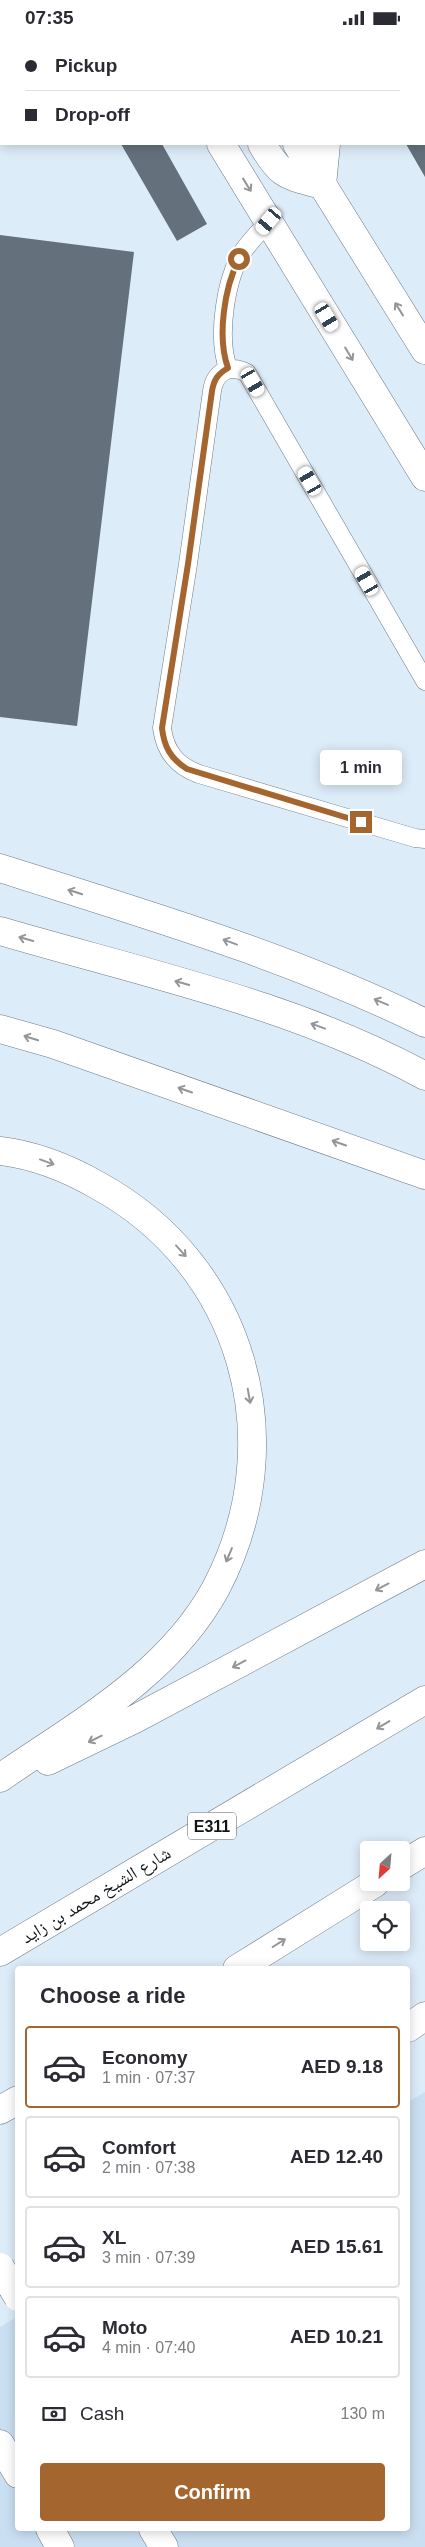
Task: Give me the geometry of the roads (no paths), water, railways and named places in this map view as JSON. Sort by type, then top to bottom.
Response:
[{"type":"main road","points":[[222,145],[425,477]]},
{"type":"main road","points":[[263,145],[275,167],[286,175],[322,185]]},
{"type":"main road","points":[[299,145],[425,350]]},
{"type":"main road","points":[[322,185],[326,145]]},
{"type":"main road","points":[[0,868],[267,955],[328,979],[425,1023]]},
{"type":"main road","points":[[0,931],[262,1006],[330,1030],[425,1076]]},
{"type":"main road","points":[[0,1029],[53,1045],[385,1159],[425,1175]]},
{"type":"main road","points":[[0,1151],[22,1154],[74,1172],[120,1197],[162,1230],[196,1269],[224,1314],[243,1363],[252,1414],[251,1474],[238,1533],[215,1588],[181,1639],[139,1682],[0,1778]]},
{"type":"main road","points":[[0,1782],[135,1719],[425,1564]]},
{"type":"main road","name":"شارع الشيخ محمد بن زايد","points":[[0,1952],[425,1701]]},
{"type":"main road","points":[[410,1860],[425,1851]]},
{"type":"main road","points":[[242,1966],[362,1891]]},
{"type":"main road","points":[[410,2027],[425,2016]]},
{"type":"main road","points":[[0,2110],[15,2102]]},
{"type":"main road","points":[[0,2267],[15,2292]]},
{"type":"main road","points":[[0,2285],[15,2277]]},
{"type":"main road","points":[[0,2444],[15,2469]]},
{"type":"main road","points":[[51,2531],[60,2547]]},
{"type":"main road","points":[[154,2531],[164,2547]]},
{"type":"lane","points":[[228,368],[222,341],[230,282],[244,251],[269,221]]},
{"type":"lane","points":[[425,681],[250,378],[238,368],[228,368],[219,373],[213,381],[188,564],[163,722],[163,741],[176,762],[187,769],[415,838],[425,839]]}]
